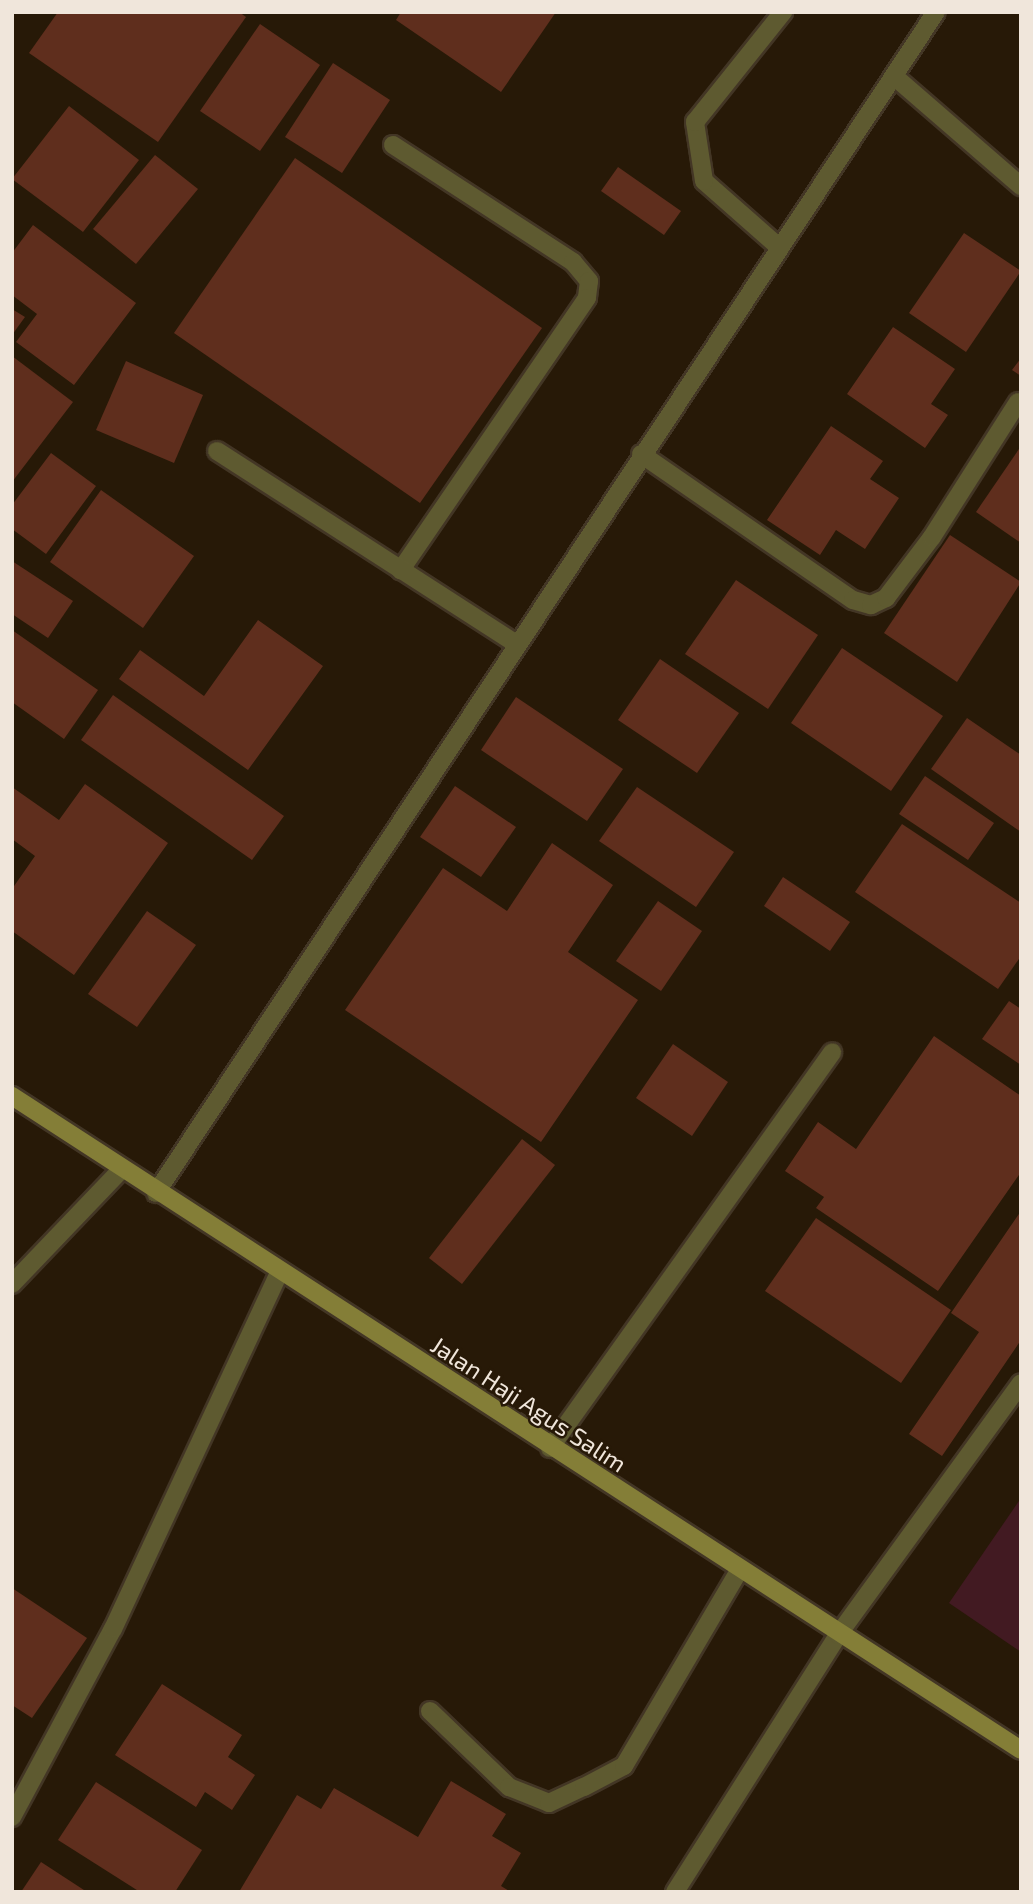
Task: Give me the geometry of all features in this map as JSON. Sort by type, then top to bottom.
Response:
[{"type":"main road","name":"Jalan Haji Agus Salim","points":[[12,1096],[156,1193],[739,1571],[1021,1750]]},
{"type":"street","points":[[780,248],[704,181],[695,122],[783,12]]},
{"type":"street","points":[[156,1193],[641,454],[936,12]]},
{"type":"street","points":[[895,77],[1021,186]]},
{"type":"street","points":[[393,145],[573,262],[589,281],[587,298],[401,570]]},
{"type":"street","points":[[641,454],[853,600],[872,605],[886,598],[932,537],[1018,402]]},
{"type":"street","points":[[217,451],[516,644]]},
{"type":"street","points":[[550,1448],[832,1052]]},
{"type":"street","points":[[12,1284],[121,1170]]},
{"type":"street","points":[[12,1817],[113,1629],[280,1271]]},
{"type":"street","points":[[675,1892],[838,1635],[1021,1383]]},
{"type":"street","points":[[430,1711],[509,1787],[549,1803],[624,1766],[739,1571]]},
{"type":"shaded area","points":[[1021,1498],[1021,1652],[949,1603]]},
{"type":"building","points":[[58,12],[239,12],[246,17],[158,142],[29,53]]},
{"type":"building","points":[[401,12],[556,12],[501,92],[396,20]]},
{"type":"building","points":[[260,24],[320,65],[260,151],[200,111]]},
{"type":"building","points":[[333,63],[390,100],[342,173],[285,137]]},
{"type":"building","points":[[69,106],[139,160],[83,232],[12,179]]},
{"type":"building","points":[[155,155],[198,189],[136,264],[93,229]]},
{"type":"building","points":[[295,158],[542,328],[420,503],[174,333]]},
{"type":"building","points":[[618,167],[681,211],[664,235],[601,191]]},
{"type":"building","points":[[33,225],[136,303],[74,385],[16,342],[37,314],[12,295],[12,253]]},
{"type":"building","points":[[964,233],[1021,271],[966,352],[909,313]]},
{"type":"building","points":[[12,309],[25,317],[12,335]]},
{"type":"building","points":[[893,327],[955,369],[931,404],[948,415],[925,448],[847,394]]},
{"type":"building","points":[[12,356],[73,402],[12,482]]},
{"type":"building","points":[[1021,358],[1021,376],[1012,370]]},
{"type":"building","points":[[126,361],[203,395],[174,463],[96,430]]},
{"type":"building","points":[[831,426],[883,461],[870,479],[899,498],[865,549],[836,530],[820,555],[767,520]]},
{"type":"building","points":[[1021,446],[1021,543],[976,512]]},
{"type":"building","points":[[51,453],[96,486],[46,554],[12,529],[12,505]]},
{"type":"building","points":[[101,490],[194,556],[143,628],[50,562]]},
{"type":"building","points":[[950,535],[1021,582],[957,682],[884,633]]},
{"type":"building","points":[[12,561],[73,601],[48,638],[12,614]]},
{"type":"building","points":[[736,580],[818,635],[768,709],[685,654]]},
{"type":"building","points":[[258,620],[323,666],[248,770],[119,679],[140,650],[204,696]]},
{"type":"building","points":[[12,630],[98,690],[64,739],[12,702]]},
{"type":"building","points":[[842,648],[943,716],[891,791],[791,723]]},
{"type":"building","points":[[660,659],[739,713],[697,773],[618,720]]},
{"type":"building","points":[[113,695],[284,816],[252,860],[81,740]]},
{"type":"building","points":[[516,697],[623,769],[587,821],[481,750]]},
{"type":"building","points":[[967,718],[1021,755],[1021,832],[931,769]]},
{"type":"building","points":[[925,776],[994,823],[968,860],[899,814]]},
{"type":"building","points":[[85,784],[168,843],[74,975],[12,931],[12,889],[35,856],[12,839],[12,787],[59,820]]},
{"type":"building","points":[[455,786],[516,827],[481,877],[420,837]]},
{"type":"building","points":[[637,787],[734,852],[696,907],[599,841]]},
{"type":"building","points":[[902,824],[1021,903],[1021,956],[998,989],[855,892]]},
{"type":"building","points":[[552,843],[613,885],[568,952],[638,1000],[541,1142],[345,1010],[443,868],[507,911]]},
{"type":"building","points":[[783,877],[850,922],[830,951],[764,906]]},
{"type":"building","points":[[658,901],[702,931],[661,991],[616,961]]},
{"type":"building","points":[[147,911],[196,945],[137,1027],[88,994]]},
{"type":"building","points":[[1009,1001],[1021,1009],[1021,1065],[982,1039]]},
{"type":"building","points":[[934,1036],[1021,1096],[1021,1172],[938,1291],[816,1208],[824,1197],[785,1171],[818,1122],[856,1149]]},
{"type":"building","points":[[673,1044],[728,1082],[692,1136],[636,1098]]},
{"type":"building","points":[[522,1139],[555,1165],[462,1284],[429,1258]]},
{"type":"building","points":[[1021,1211],[1021,1340],[942,1456],[909,1434],[979,1332],[951,1313]]},
{"type":"building","points":[[816,1218],[951,1310],[901,1383],[765,1291]]},
{"type":"building","points":[[12,1588],[87,1638],[32,1718],[12,1705]]},
{"type":"building","points":[[162,1684],[242,1735],[228,1757],[255,1775],[232,1810],[205,1792],[196,1807],[115,1755]]},
{"type":"building","points":[[451,1781],[506,1814],[492,1836],[521,1853],[501,1886],[511,1892],[239,1892],[297,1795],[321,1809],[334,1788],[418,1837]]},
{"type":"building","points":[[96,1782],[202,1850],[175,1892],[140,1892],[58,1840]]},
{"type":"building","points":[[41,1862],[87,1892],[21,1892]]}]
